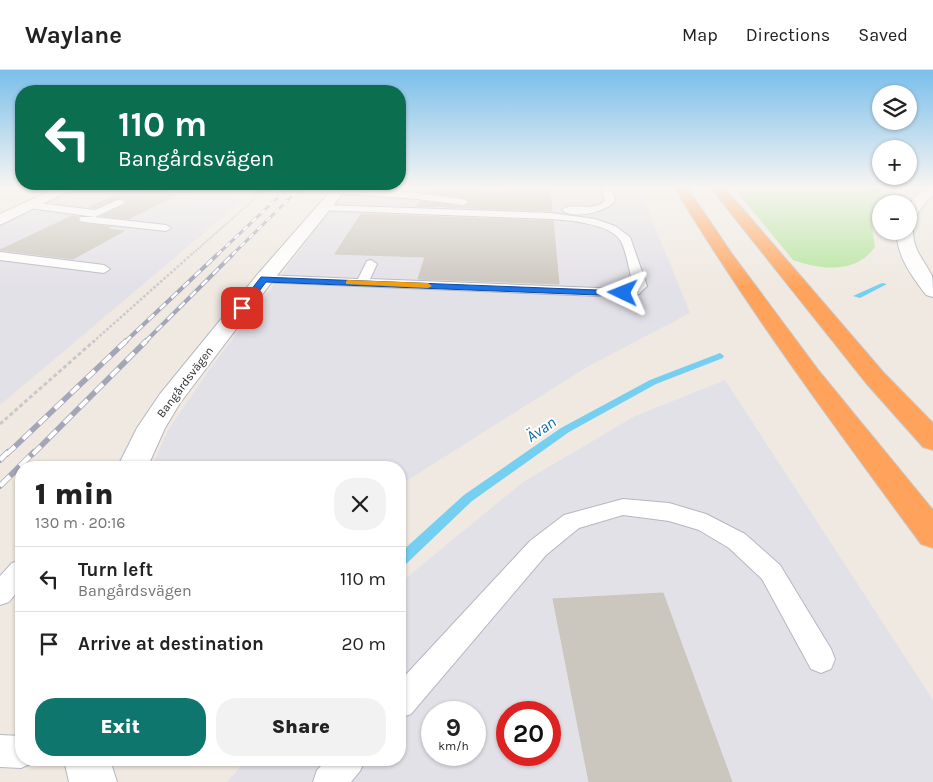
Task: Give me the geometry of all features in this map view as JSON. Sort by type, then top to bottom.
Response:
[{"type":"highway","points":[[701,220],[810,376],[933,534]]},
{"type":"highway","points":[[743,220],[875,378],[933,440]]},
{"type":"street","name":"Bangårdsvägen","points":[[135,461],[151,428],[169,400],[264,279],[314,220]]},
{"type":"street","points":[[906,240],[908,251],[920,274],[933,291]]},
{"type":"street","points":[[89,766],[93,782]]},
{"type":"lane","points":[[102,220],[166,228]]},
{"type":"lane","points":[[264,279],[623,293],[634,291],[640,286],[626,239],[612,230],[581,220]]},
{"type":"lane","points":[[0,256],[104,269]]},
{"type":"lane","points":[[362,283],[371,264]]},
{"type":"lane","points":[[406,695],[538,548],[572,521],[623,507],[669,512],[706,522],[737,541],[771,572],[821,659]]},
{"type":"lane","points":[[0,594],[15,577]]},
{"type":"lane","points":[[0,751],[15,752]]},
{"type":"lane","points":[[329,782],[344,766]]},
{"type":"path","points":[[0,424],[231,220]]},
{"type":"shaded area","points":[[8,220],[219,220],[0,405],[0,224]]},
{"type":"shaded area","points":[[323,220],[652,220],[690,313],[587,367],[406,481],[406,461],[154,461],[168,430],[209,370]]},
{"type":"shaded area","points":[[725,380],[933,700],[933,782],[227,782],[241,766],[406,766],[406,578],[523,482],[635,416]]},
{"type":"green space","points":[[760,220],[872,220],[872,240],[874,240],[875,247],[858,262],[848,266],[837,267],[815,266],[793,260]]},
{"type":"building","points":[[63,220],[77,220],[80,223],[111,227],[106,229],[124,231],[73,259],[0,250]]},
{"type":"building","points":[[357,220],[553,221],[559,284],[418,279],[425,257],[335,254]]},
{"type":"building","points":[[663,593],[732,782],[589,782],[553,599]]},
{"type":"waterway","name":"Ävan","points":[[857,296],[884,284]]},
{"type":"waterway","name":"Ävan","points":[[406,555],[468,498],[565,430],[653,382],[720,356]]},
{"type":"railway","points":[[217,255],[254,220]]},
{"type":"railway","points":[[232,255],[267,220]]},
{"type":"railway","points":[[125,342],[218,254]]},
{"type":"railway","points":[[33,454],[232,255]]},
{"type":"railway","points":[[7,454],[126,341]]},
{"type":"railway","points":[[0,460],[8,452]]},
{"type":"railway","points":[[25,461],[34,452]]},
{"type":"railway","points":[[0,486],[15,471]]},
{"type":"slow traffic","points":[[348,282],[428,286]]},
{"type":"route","points":[[242,308],[264,279],[623,293]]}]
